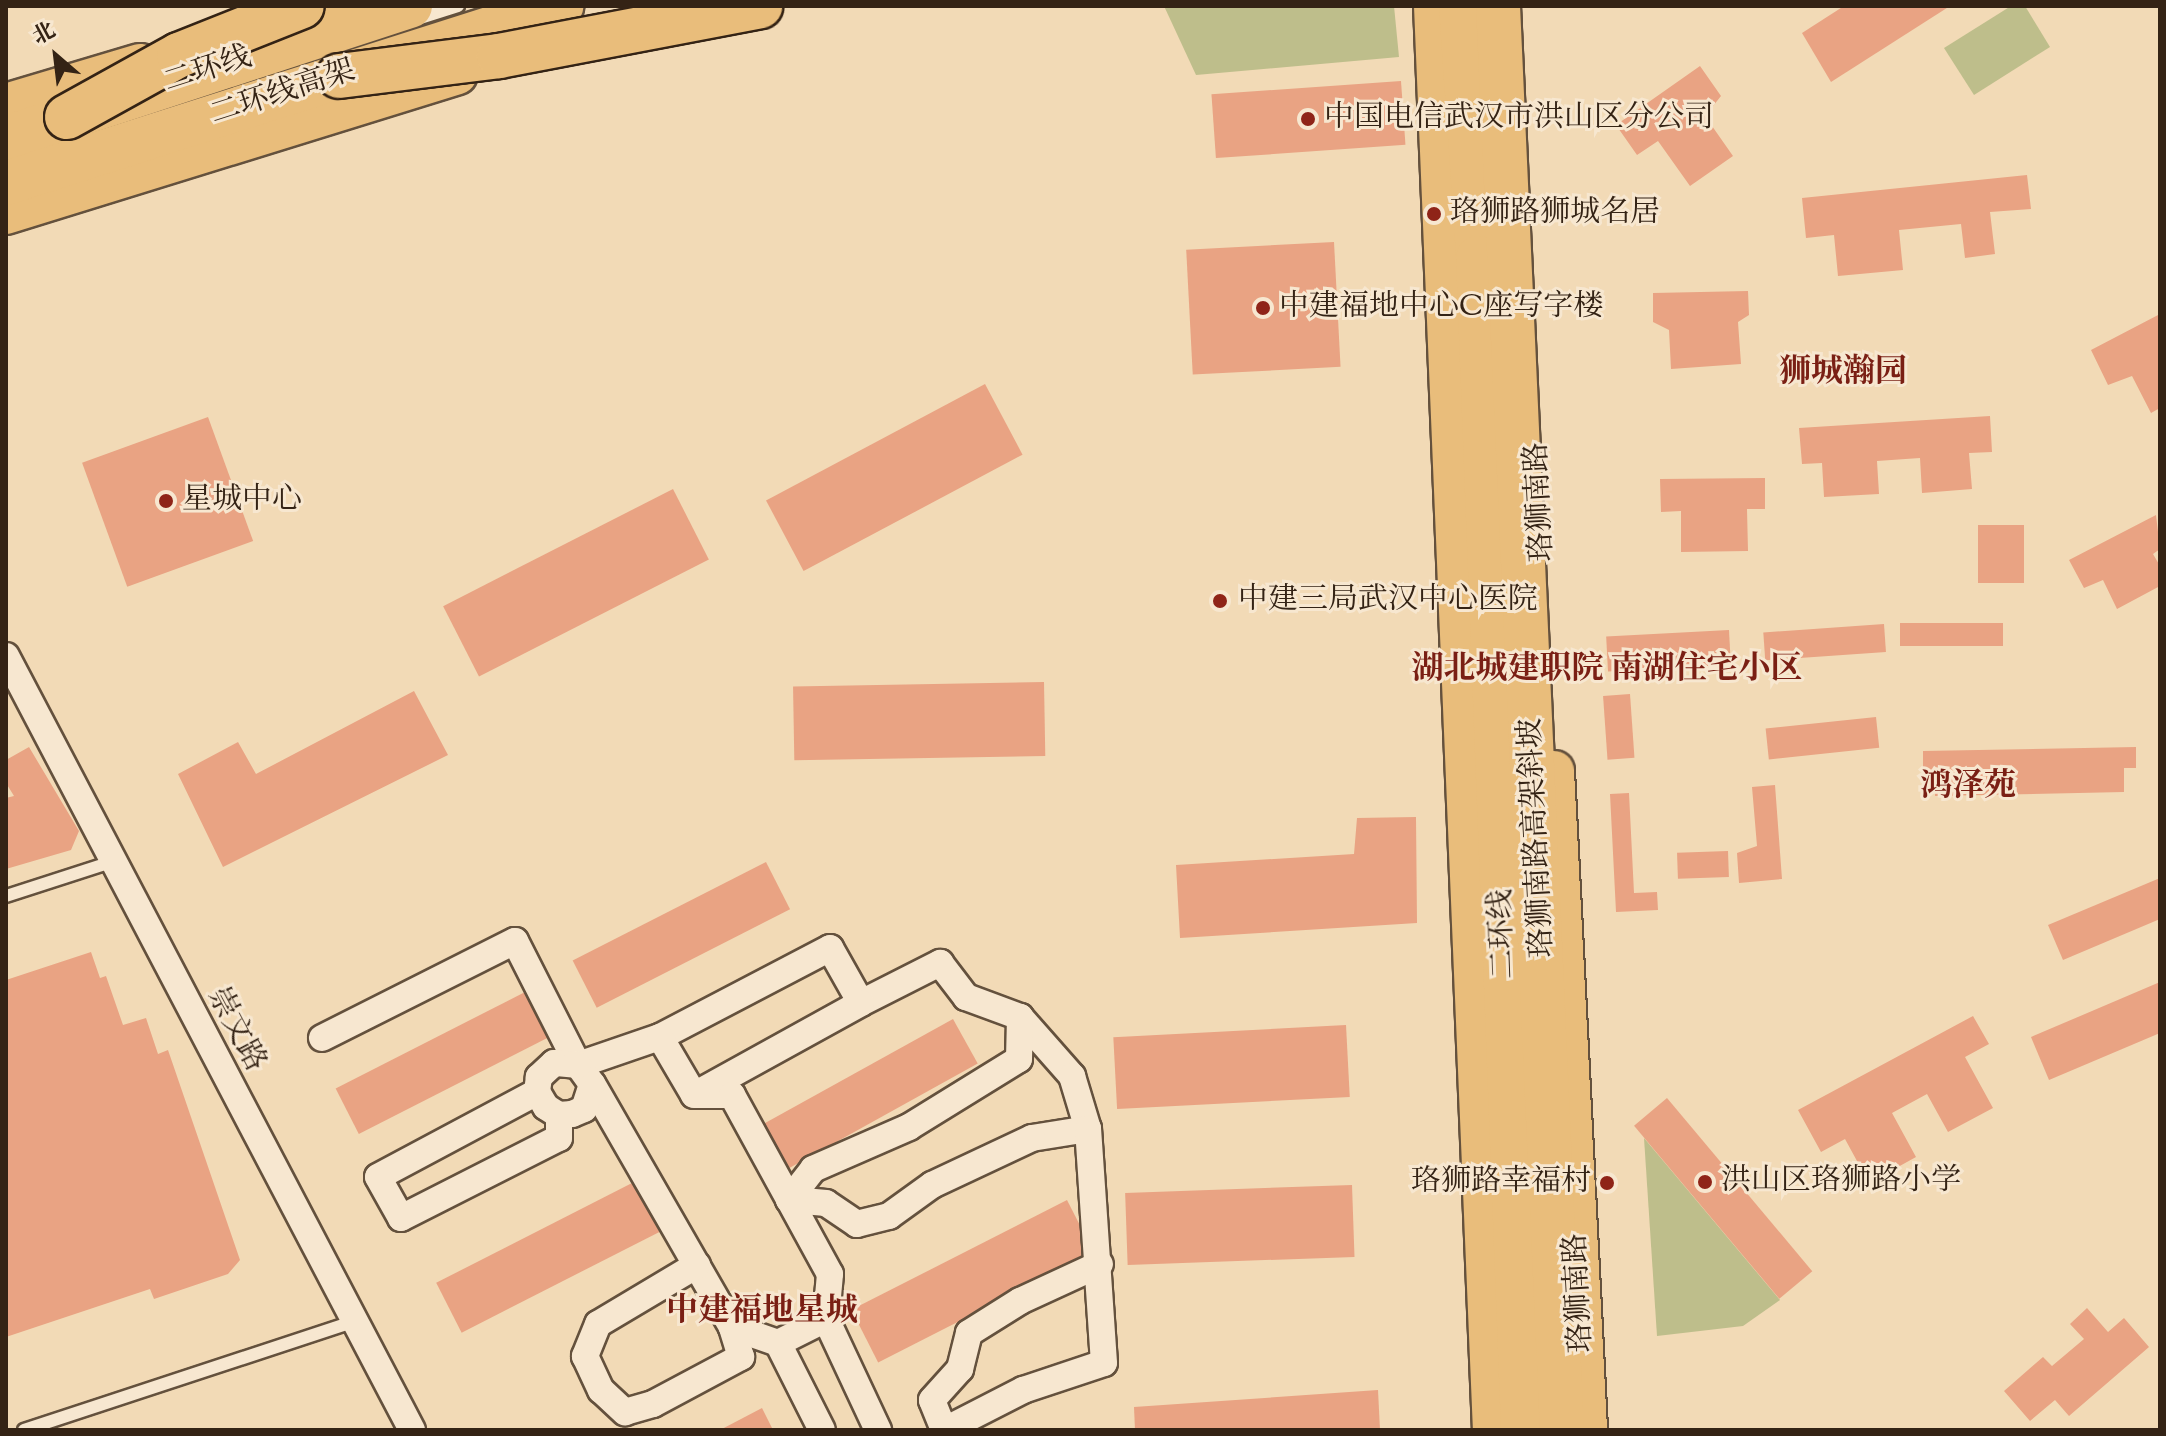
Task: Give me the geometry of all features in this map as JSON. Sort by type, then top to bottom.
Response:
[{"type":"highway","points":[[67,117],[179,55],[302,6]]},
{"type":"highway","name":"二环线","points":[[6,138],[410,6]]},
{"type":"highway","name":"二环线高架","points":[[6,183],[561,6]]},
{"type":"highway","points":[[339,76],[499,56],[760,6]]},
{"type":"highway","name":"二环线","points":[[1461,6],[1478,258],[1523,1430]]},
{"type":"highway","name":"珞狮南路高架斜坡","points":[[1498,6],[1562,1430]]},
{"type":"main road","points":[[6,104],[335,6]]},
{"type":"main road","points":[[6,214],[676,6]]},
{"type":"main road","points":[[1434,6],[1493,1430]]},
{"type":"main road","name":"珞狮南路","points":[[1516,6],[1587,1430]]},
{"type":"street","name":"崇文路","points":[[6,656],[111,862],[412,1430]]},
{"type":"street","points":[[322,1038],[515,941],[585,1074],[697,1265],[732,1327],[741,1357],[653,1404],[625,1412],[601,1390],[585,1356],[598,1324],[697,1265]]},
{"type":"street","points":[[537,1092],[539,1077],[554,1063],[585,1074],[830,948],[861,1003]]},
{"type":"street","points":[[694,1095],[940,963],[966,997],[1020,1017],[1072,1076],[1088,1129],[1100,1264],[1104,1363],[1023,1390],[944,1430],[932,1400],[960,1369],[969,1333],[1020,1301],[1100,1264]]},
{"type":"street","points":[[789,1200],[813,1169],[921,1120],[1019,1059],[1020,1017]]},
{"type":"street","points":[[660,1037],[694,1095]]},
{"type":"street","points":[[559,1115],[584,1109],[585,1074]]},
{"type":"street","points":[[537,1092],[559,1115],[559,1138],[401,1218],[378,1177],[537,1092]]},
{"type":"street","points":[[694,1095],[732,1095],[830,1274],[826,1319],[878,1430]]},
{"type":"street","points":[[789,1200],[826,1203],[857,1224],[889,1216],[932,1185],[1032,1138],[1088,1129]]},
{"type":"street","points":[[778,1343],[826,1319]]},
{"type":"street","points":[[732,1327],[778,1343],[822,1430]]},
{"type":"lane","points":[[6,150],[458,6]]},
{"type":"lane","points":[[6,896],[111,862]]},
{"type":"lane","points":[[24,1430],[355,1321]]},
{"type":"green space","points":[[1164,6],[1394,6],[1399,57],[1196,75]]},
{"type":"green space","points":[[2011,6],[2025,6],[2050,47],[1974,95],[1944,48]]},
{"type":"green space","points":[[1644,1138],[1780,1300],[1743,1326],[1657,1336]]},
{"type":"building","points":[[1844,6],[1950,6],[1831,82],[1802,33]]},
{"type":"building","points":[[1700,66],[1721,96],[1705,116],[1733,156],[1690,186],[1658,141],[1637,155],[1616,125]]},
{"type":"building","name":"中国电信武汉市洪山区分公司","points":[[1401,81],[1405,145],[1216,158],[1211,94]]},
{"type":"building","points":[[2027,175],[2031,209],[1990,212],[1995,254],[1965,258],[1961,224],[1899,230],[1903,270],[1838,276],[1834,235],[1806,238],[1802,198]]},
{"type":"building","name":"中建福地中心C座写字楼","points":[[1334,242],[1341,367],[1193,375],[1186,250]]},
{"type":"building","points":[[1748,291],[1749,315],[1738,322],[1741,364],[1671,369],[1669,330],[1653,322],[1653,293]]},
{"type":"building","points":[[2160,314],[2160,408],[2151,413],[2132,376],[2108,385],[2091,350]]},
{"type":"building","points":[[985,384],[1023,455],[804,571],[766,500]]},
{"type":"building","points":[[1990,416],[1992,452],[1969,453],[1972,489],[1922,493],[1920,458],[1877,461],[1879,494],[1824,497],[1822,463],[1802,464],[1799,428]]},
{"type":"building","name":"星城中心","points":[[208,417],[253,541],[127,587],[82,463]]},
{"type":"building","points":[[1765,478],[1765,509],[1747,509],[1748,551],[1681,552],[1681,511],[1661,512],[1660,479]]},
{"type":"building","points":[[673,489],[709,559],[479,677],[443,606]]},
{"type":"building","points":[[2156,515],[2160,549],[2153,554],[2160,566],[2160,586],[2117,609],[2103,580],[2084,588],[2069,560]]},
{"type":"building","points":[[1978,525],[2024,525],[2024,583],[1978,583]]},
{"type":"building","points":[[1900,623],[2003,623],[2003,646],[1900,646]]},
{"type":"building","points":[[1884,624],[1886,652],[1765,660],[1763,632]]},
{"type":"building","points":[[1729,630],[1731,665],[1608,671],[1606,636]]},
{"type":"building","points":[[1044,682],[1045,756],[794,760],[793,686]]},
{"type":"building","points":[[414,691],[448,755],[223,867],[178,774],[238,742],[256,774]]},
{"type":"building","points":[[1630,694],[1634,758],[1608,760],[1603,696]]},
{"type":"building","points":[[1876,717],[1879,748],[1769,759],[1766,729]]},
{"type":"building","points":[[29,747],[79,831],[71,850],[6,869],[6,798],[14,796],[6,783],[6,760]]},
{"type":"building","points":[[2136,747],[2136,768],[2124,768],[2124,792],[1935,796],[1935,777],[1923,777],[1923,751]]},
{"type":"building","points":[[1775,785],[1782,879],[1739,883],[1737,853],[1757,846],[1752,787]]},
{"type":"building","points":[[1629,793],[1634,893],[1657,892],[1658,910],[1616,912],[1610,794]]},
{"type":"building","points":[[1416,817],[1417,923],[1180,938],[1176,865],[1354,854],[1357,818]]},
{"type":"building","points":[[1728,851],[1729,877],[1678,879],[1677,853]]},
{"type":"building","points":[[766,862],[790,909],[597,1008],[573,961]]},
{"type":"building","points":[[2160,878],[2160,919],[2063,960],[2048,925]]},
{"type":"building","points":[[91,952],[100,978],[106,976],[123,1025],[146,1018],[158,1054],[168,1050],[240,1260],[228,1274],[154,1299],[150,1289],[6,1337],[6,980]]},
{"type":"building","points":[[2160,982],[2160,1033],[2049,1080],[2031,1037]]},
{"type":"building","points":[[529,990],[552,1035],[359,1134],[336,1089]]},
{"type":"building","points":[[1973,1016],[1989,1044],[1965,1057],[1993,1108],[1948,1132],[1927,1094],[1892,1113],[1916,1157],[1869,1183],[1845,1139],[1821,1152],[1798,1110]]},
{"type":"building","points":[[953,1019],[978,1064],[785,1170],[761,1126]]},
{"type":"building","points":[[1346,1025],[1350,1097],[1117,1109],[1113,1037]]},
{"type":"building","points":[[1667,1098],[1812,1271],[1779,1299],[1634,1126]]},
{"type":"building","points":[[634,1182],[659,1232],[462,1333],[436,1283]]},
{"type":"building","points":[[1352,1185],[1355,1257],[1128,1265],[1125,1193]]},
{"type":"building","points":[[1067,1200],[1094,1253],[878,1362],[851,1310]]},
{"type":"building","points":[[2087,1308],[2108,1332],[2124,1318],[2149,1347],[2069,1416],[2055,1400],[2030,1421],[2004,1391],[2043,1357],[2052,1366],[2084,1339],[2070,1324]]},
{"type":"building","points":[[1378,1390],[1380,1430],[1135,1430],[1134,1407]]},
{"type":"building","points":[[762,1408],[773,1430],[720,1430]]},
{"type":"place","name":"中国电信武汉市洪山区分公司","points":[[1308,119]]},
{"type":"place","name":"珞狮路狮城名居","points":[[1434,214]]},
{"type":"place","name":"中建福地中心C座写字楼","points":[[1263,308]]},
{"type":"place","name":"星城中心","points":[[166,501]]},
{"type":"place","name":"中建三局武汉中心医院","points":[[1220,601]]},
{"type":"place","name":"洪山区珞狮路小学","points":[[1705,1182]]},
{"type":"place","name":"珞狮路幸福村","points":[[1607,1183]]},
{"type":"district","name":"狮城瀚园","points":[[1843,373]]},
{"type":"district","name":"湖北城建职院 南湖住宅小区","points":[[1607,670]]},
{"type":"district","name":"鸿泽苑","points":[[1968,787]]},
{"type":"district","name":"中建福地星城","points":[[762,1312]]}]
